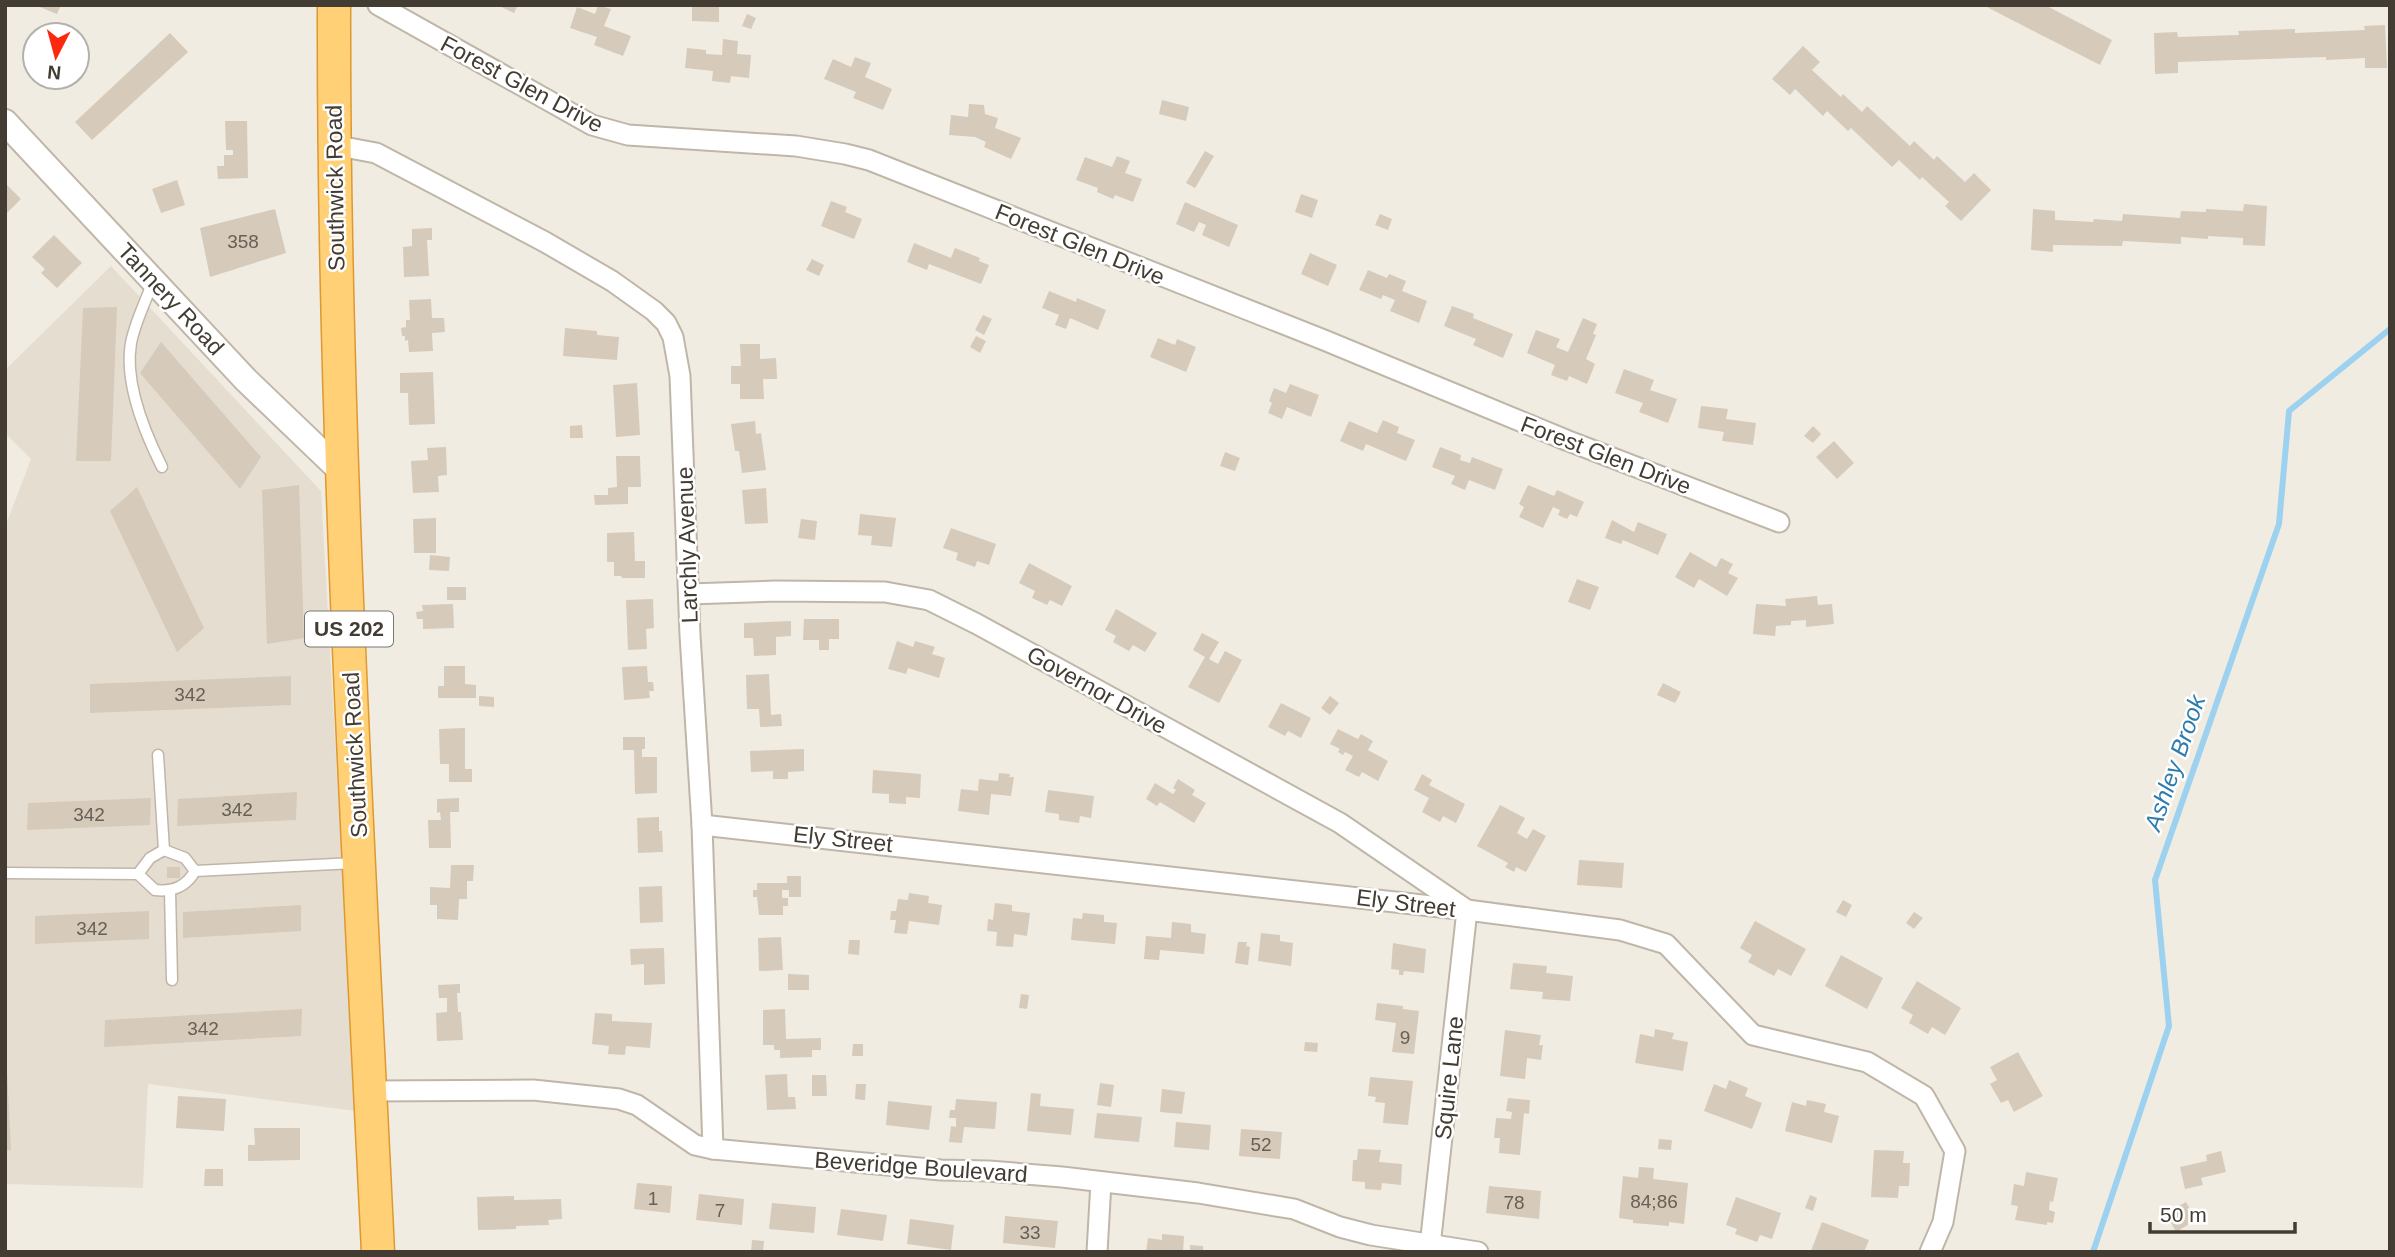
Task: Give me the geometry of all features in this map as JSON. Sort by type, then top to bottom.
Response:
[{"type":"highway","name":"Southwick Road","points":[[334,5],[333,145],[342,472],[378,1252]]},
{"type":"street","name":"Forest Glen Drive","points":[[378,5],[592,125],[628,135],[796,146],[869,160],[1324,340],[1566,440],[1779,522]]},
{"type":"street","name":"Tannery Road","points":[[5,122],[246,380],[342,472]]},
{"type":"street","name":"Larchly Avenue","points":[[333,145],[376,153],[537,237],[612,281],[654,311],[666,323],[673,337],[680,376],[702,825],[713,1149]]},
{"type":"street","name":"Governor Drive","points":[[689,594],[776,591],[885,592],[929,600],[1013,643],[1340,823],[1467,910]]},
{"type":"street","name":"Ely Street","points":[[702,825],[1467,910],[1619,930],[1666,944],[1753,1035],[1867,1062],[1924,1096],[1955,1151],[1943,1222],[1930,1252]]},
{"type":"street","name":"Squire Lane","points":[[1430,1245],[1467,910]]},
{"type":"street","name":"Beveridge Boulevard","points":[[370,1091],[533,1090],[619,1099],[638,1105],[695,1145],[713,1149],[941,1170],[1062,1177],[1255,1201],[1293,1209],[1340,1227],[1371,1235],[1478,1252]]},
{"type":"street","points":[[1097,1252],[1101,1182]]},
{"type":"lane","points":[[153,280],[131,343],[130,370],[145,433],[162,467]]},
{"type":"lane","points":[[158,755],[164,850]]},
{"type":"lane","points":[[164,850],[185,858],[195,871]]},
{"type":"lane","points":[[138,874],[150,858],[164,850]]},
{"type":"lane","points":[[195,871],[360,863]]},
{"type":"lane","points":[[5,873],[138,874],[155,890],[170,891],[190,880],[195,871]]},
{"type":"lane","points":[[170,891],[172,980]]},
{"type":"shaded area","points":[[111,266],[321,491],[356,1111],[148,1084],[143,1188],[5,1184],[5,527],[31,459],[5,433],[5,370]]},
{"type":"building","points":[[35,5],[61,5],[57,14]]},
{"type":"building","points":[[497,5],[518,5],[514,13]]},
{"type":"building","points":[[598,5],[611,9],[604,26],[631,36],[623,56],[594,45],[597,37],[570,28],[577,7],[595,14]]},
{"type":"building","points":[[692,5],[719,5],[719,22],[692,21]]},
{"type":"building","points":[[1983,5],[2045,5],[2112,40],[2100,65]]},
{"type":"building","points":[[747,14],[756,18],[751,29],[742,26]]},
{"type":"building","points":[[2385,25],[2387,68],[2365,68],[2365,58],[2326,60],[2326,57],[2178,62],[2178,73],[2155,74],[2154,33],[2177,32],[2178,37],[2239,35],[2238,31],[2295,29],[2295,33],[2365,30],[2364,26]]},
{"type":"building","points":[[170,33],[188,52],[92,140],[75,122]]},
{"type":"building","points":[[723,39],[738,41],[737,54],[751,55],[749,78],[731,76],[730,83],[712,81],[713,71],[685,68],[687,48],[706,50],[706,54],[722,55]]},
{"type":"building","points":[[1803,46],[1820,62],[1812,70],[1841,97],[1843,94],[1862,112],[1867,106],[1910,146],[1914,141],[1934,160],[1937,156],[1965,182],[1974,173],[1991,190],[1961,221],[1945,206],[1949,202],[1899,160],[1892,167],[1851,128],[1848,131],[1827,111],[1823,116],[1795,89],[1790,95],[1772,79]]},
{"type":"building","points":[[855,57],[871,63],[865,77],[892,89],[883,110],[853,98],[856,92],[824,79],[833,59],[851,67]]},
{"type":"building","points":[[1162,100],[1189,107],[1186,121],[1159,114]]},
{"type":"building","points":[[969,104],[984,105],[985,114],[998,118],[995,128],[1021,138],[1011,159],[984,147],[986,142],[975,137],[949,135],[951,115],[968,117]]},
{"type":"building","points":[[225,121],[247,121],[248,178],[218,179],[217,166],[224,166],[224,155],[233,155],[233,150],[226,150]]},
{"type":"building","points":[[1205,151],[1214,156],[1195,188],[1186,183]]},
{"type":"building","points":[[1117,156],[1130,161],[1125,173],[1142,179],[1133,202],[1115,195],[1113,199],[1097,192],[1098,188],[1076,180],[1085,157],[1112,167]]},
{"type":"building","points":[[177,180],[185,205],[161,213],[152,189]]},
{"type":"building","points":[[5,183],[21,199],[5,215]]},
{"type":"building","points":[[1301,194],[1318,200],[1312,218],[1295,212]]},
{"type":"building","points":[[831,201],[847,207],[845,212],[862,219],[854,239],[821,226]]},
{"type":"building","points":[[1185,202],[1238,225],[1229,247],[1202,235],[1206,225],[1199,222],[1194,232],[1176,224]]},
{"type":"building","points":[[2244,204],[2267,206],[2265,246],[2243,245],[2243,238],[2208,236],[2208,239],[2181,237],[2181,244],[2123,241],[2122,246],[2053,245],[2053,252],[2031,250],[2033,209],[2055,211],[2055,220],[2093,222],[2094,219],[2122,221],[2123,214],[2180,218],[2181,211],[2243,211]]},
{"type":"building","points":[[275,209],[286,253],[210,277],[200,228]]},
{"type":"building","points":[[1380,214],[1392,219],[1388,230],[1375,225]]},
{"type":"building","points":[[432,228],[432,240],[427,240],[429,276],[404,277],[403,247],[412,246],[412,229]]},
{"type":"building","points":[[54,235],[82,263],[57,288],[41,273],[45,269],[32,257]]},
{"type":"building","points":[[914,243],[951,258],[955,248],[980,258],[979,261],[989,265],[981,284],[929,264],[927,270],[907,262]]},
{"type":"building","points":[[1310,253],[1337,265],[1328,286],[1301,274]]},
{"type":"building","points":[[812,259],[824,265],[819,276],[806,270]]},
{"type":"building","points":[[1368,270],[1387,278],[1389,274],[1406,281],[1402,291],[1427,301],[1419,323],[1390,311],[1395,300],[1383,295],[1381,299],[1359,290]]},
{"type":"building","points":[[1049,291],[1076,302],[1077,298],[1106,310],[1098,330],[1070,318],[1066,329],[1055,325],[1059,315],[1042,308]]},
{"type":"building","points":[[431,299],[432,318],[444,318],[445,332],[432,333],[433,351],[409,352],[408,340],[405,341],[405,336],[402,336],[401,328],[406,327],[406,320],[410,320],[409,300]]},
{"type":"building","points":[[1452,306],[1474,314],[1473,318],[1513,334],[1503,358],[1473,345],[1476,339],[1444,326]]},
{"type":"building","points":[[117,307],[111,461],[76,461],[83,308]]},
{"type":"building","points":[[983,315],[992,319],[984,335],[975,330]]},
{"type":"building","points":[[1583,318],[1597,324],[1593,334],[1596,335],[1586,359],[1595,364],[1587,384],[1569,376],[1567,381],[1551,375],[1555,365],[1527,353],[1536,330],[1560,339],[1556,347],[1568,352]]},
{"type":"building","points":[[565,328],[597,331],[597,335],[619,337],[617,360],[563,356]]},
{"type":"building","points":[[976,336],[986,341],[980,353],[970,347]]},
{"type":"building","points":[[1158,338],[1175,345],[1177,339],[1196,347],[1186,372],[1150,357]]},
{"type":"building","points":[[161,342],[261,457],[240,489],[140,373]]},
{"type":"building","points":[[740,344],[760,344],[760,359],[776,358],[777,379],[763,379],[764,399],[740,399],[740,384],[731,384],[731,366],[741,366]]},
{"type":"building","points":[[1624,369],[1654,380],[1650,390],[1677,399],[1668,423],[1639,412],[1643,403],[1615,393]]},
{"type":"building","points":[[433,372],[435,424],[409,425],[408,393],[400,393],[400,373]]},
{"type":"building","points":[[637,383],[640,435],[616,437],[613,385]]},
{"type":"building","points":[[1290,384],[1319,395],[1311,417],[1287,407],[1282,419],[1268,413],[1274,388],[1286,393]]},
{"type":"building","points":[[1701,406],[1728,409],[1726,419],[1756,423],[1753,445],[1722,441],[1724,432],[1698,428]]},
{"type":"building","points":[[1383,420],[1399,427],[1397,433],[1415,440],[1406,461],[1366,444],[1363,451],[1340,441],[1349,421],[1377,433]]},
{"type":"building","points":[[755,421],[756,434],[761,433],[766,470],[742,473],[731,424]]},
{"type":"building","points":[[582,425],[583,438],[570,438],[570,426]]},
{"type":"building","points":[[1813,426],[1821,434],[1813,443],[1804,436]]},
{"type":"building","points":[[1834,441],[1854,463],[1837,479],[1816,457]]},
{"type":"building","points":[[446,447],[447,475],[438,476],[439,492],[413,493],[411,461],[428,460],[427,448]]},
{"type":"building","points":[[1440,447],[1461,455],[1460,460],[1470,463],[1472,457],[1503,469],[1495,490],[1469,480],[1465,490],[1451,484],[1455,476],[1432,467]]},
{"type":"building","points":[[1225,452],[1240,458],[1235,471],[1220,466]]},
{"type":"building","points":[[616,456],[640,456],[641,487],[628,487],[628,504],[595,505],[594,495],[608,495],[608,488],[617,487]]},
{"type":"building","points":[[299,485],[304,638],[267,644],[262,490]]},
{"type":"building","points":[[1528,485],[1554,496],[1557,490],[1584,502],[1577,517],[1570,514],[1567,519],[1558,515],[1560,510],[1553,507],[1543,528],[1519,517],[1524,507],[1519,504]]},
{"type":"building","points":[[137,487],[204,628],[177,652],[110,511]]},
{"type":"building","points":[[766,488],[768,523],[745,524],[742,490]]},
{"type":"building","points":[[860,514],[896,518],[892,547],[871,545],[872,536],[858,535]]},
{"type":"building","points":[[436,518],[436,553],[414,553],[413,519]]},
{"type":"building","points":[[801,519],[817,521],[815,540],[798,538]]},
{"type":"building","points":[[1612,520],[1634,532],[1638,522],[1667,534],[1658,555],[1623,540],[1621,544],[1605,538]]},
{"type":"building","points":[[951,528],[996,544],[989,565],[977,561],[975,567],[956,560],[958,553],[943,548]]},
{"type":"building","points":[[634,532],[635,561],[645,561],[645,578],[614,576],[614,562],[607,562],[607,533]]},
{"type":"building","points":[[1690,552],[1716,567],[1721,558],[1733,564],[1728,573],[1738,578],[1727,596],[1699,579],[1694,588],[1675,577]]},
{"type":"building","points":[[430,555],[450,557],[449,571],[429,570]]},
{"type":"building","points":[[1029,563],[1072,586],[1062,606],[1050,600],[1047,605],[1032,598],[1035,591],[1019,583]]},
{"type":"building","points":[[1577,579],[1599,587],[1590,610],[1568,602]]},
{"type":"building","points":[[447,587],[466,587],[466,600],[447,600]]},
{"type":"building","points":[[1817,596],[1818,605],[1832,604],[1834,624],[1806,627],[1806,620],[1791,621],[1791,625],[1776,626],[1775,636],[1753,634],[1756,604],[1786,606],[1785,599]]},
{"type":"building","points":[[653,599],[654,628],[646,629],[647,649],[628,650],[626,600]]},
{"type":"building","points":[[453,604],[454,628],[423,629],[423,619],[417,619],[416,612],[423,611],[422,605]]},
{"type":"building","points":[[1116,609],[1157,633],[1145,652],[1133,645],[1129,651],[1113,642],[1116,636],[1105,630]]},
{"type":"building","points":[[804,619],[839,619],[839,639],[829,639],[829,650],[819,650],[819,640],[803,640]]},
{"type":"building","points":[[791,621],[791,636],[776,637],[776,655],[754,656],[753,638],[744,638],[744,623]]},
{"type":"building","points":[[1202,633],[1219,642],[1209,659],[1218,664],[1225,651],[1242,660],[1219,703],[1188,687],[1205,657],[1193,650]]},
{"type":"building","points":[[897,641],[913,647],[915,641],[935,647],[932,654],[945,658],[939,678],[908,668],[906,674],[888,669]]},
{"type":"building","points":[[444,666],[465,666],[465,684],[476,685],[476,698],[438,698],[438,686],[444,686]]},
{"type":"building","points":[[647,666],[648,682],[653,682],[654,691],[649,691],[650,698],[624,700],[622,667]]},
{"type":"building","points":[[769,674],[771,715],[781,714],[782,726],[760,727],[759,709],[747,709],[746,675]]},
{"type":"building","points":[[291,676],[291,705],[90,713],[90,684]]},
{"type":"building","points":[[1663,683],[1681,692],[1675,703],[1657,695]]},
{"type":"building","points":[[479,696],[494,697],[494,707],[479,706]]},
{"type":"building","points":[[1330,696],[1339,703],[1330,715],[1321,708]]},
{"type":"building","points":[[1281,703],[1311,718],[1301,738],[1288,731],[1285,736],[1268,727]]},
{"type":"building","points":[[465,728],[465,769],[472,769],[472,782],[449,782],[449,764],[440,764],[439,729]]},
{"type":"building","points":[[1338,729],[1358,739],[1361,734],[1373,741],[1368,750],[1388,761],[1378,781],[1362,772],[1359,777],[1345,770],[1353,756],[1345,752],[1343,755],[1338,752],[1340,749],[1330,744]]},
{"type":"building","points":[[623,737],[645,737],[642,757],[657,757],[657,793],[635,794],[634,750],[623,750]]},
{"type":"building","points":[[804,749],[804,771],[788,772],[788,779],[773,779],[773,771],[751,772],[750,751]]},
{"type":"building","points":[[873,770],[921,774],[920,798],[906,797],[906,804],[889,803],[889,794],[872,793]]},
{"type":"building","points":[[999,773],[1014,777],[1011,796],[991,794],[989,815],[958,811],[961,789],[978,791],[979,779],[998,781]]},
{"type":"building","points":[[1422,774],[1432,780],[1429,785],[1465,804],[1456,823],[1443,816],[1440,822],[1422,812],[1429,798],[1414,790]]},
{"type":"building","points":[[1178,779],[1195,790],[1192,795],[1206,803],[1194,823],[1160,802],[1157,806],[1146,799],[1155,783],[1173,794]]},
{"type":"building","points":[[1048,790],[1094,796],[1091,818],[1080,816],[1079,823],[1059,820],[1059,814],[1045,812]]},
{"type":"building","points":[[297,792],[296,820],[177,826],[178,799]]},
{"type":"building","points":[[151,798],[150,825],[27,830],[28,803]]},
{"type":"building","points":[[459,798],[459,812],[450,812],[451,848],[429,848],[428,820],[441,820],[440,812],[437,813],[437,799]]},
{"type":"building","points":[[1500,805],[1525,818],[1517,833],[1527,839],[1533,829],[1546,836],[1526,872],[1516,867],[1514,872],[1505,867],[1508,863],[1477,846]]},
{"type":"building","points":[[659,817],[663,852],[638,853],[637,818]]},
{"type":"building","points":[[1579,860],[1624,863],[1622,888],[1577,885]]},
{"type":"building","points":[[451,865],[474,865],[473,881],[467,881],[467,899],[459,899],[458,920],[437,919],[437,905],[430,905],[430,887],[450,888]]},
{"type":"building","points":[[167,867],[180,867],[180,878],[167,878]]},
{"type":"building","points":[[787,876],[801,876],[801,897],[789,897],[789,890],[782,890],[782,898],[788,898],[788,906],[783,906],[783,915],[759,915],[757,897],[753,897],[757,883],[787,883]]},
{"type":"building","points":[[662,886],[663,922],[640,923],[639,887]]},
{"type":"building","points":[[909,893],[929,896],[928,903],[942,905],[939,925],[909,921],[907,934],[894,933],[896,920],[890,920],[891,911],[896,911],[898,899],[908,900]]},
{"type":"building","points":[[1843,900],[1852,905],[1846,917],[1836,912]]},
{"type":"building","points":[[995,903],[1012,905],[1012,911],[1030,913],[1027,936],[1014,934],[1013,947],[996,946],[997,932],[987,931],[988,919],[993,920]]},
{"type":"building","points":[[301,905],[301,931],[183,938],[183,912]]},
{"type":"building","points":[[149,911],[149,939],[35,944],[35,916]]},
{"type":"building","points":[[1914,912],[1923,918],[1914,929],[1906,923]]},
{"type":"building","points":[[1083,913],[1104,915],[1104,922],[1117,923],[1115,944],[1071,940],[1073,918],[1082,919]]},
{"type":"building","points":[[1755,921],[1806,949],[1791,976],[1778,969],[1774,976],[1748,962],[1752,955],[1740,948]]},
{"type":"building","points":[[1172,922],[1191,924],[1191,932],[1206,934],[1204,954],[1160,950],[1159,960],[1144,959],[1146,936],[1171,938]]},
{"type":"building","points":[[1261,933],[1280,935],[1280,941],[1293,943],[1291,966],[1258,961]]},
{"type":"building","points":[[781,937],[783,970],[759,971],[758,938]]},
{"type":"building","points":[[849,940],[860,940],[859,955],[848,954]]},
{"type":"building","points":[[1238,942],[1247,942],[1246,946],[1250,947],[1248,965],[1235,963]]},
{"type":"building","points":[[1393,943],[1426,949],[1424,973],[1404,971],[1403,975],[1399,975],[1399,970],[1391,969]]},
{"type":"building","points":[[664,948],[665,984],[644,985],[644,964],[631,965],[630,949]]},
{"type":"building","points":[[1841,955],[1883,978],[1867,1009],[1825,986]]},
{"type":"building","points":[[1513,963],[1547,966],[1546,973],[1573,976],[1570,1001],[1542,999],[1543,992],[1510,989]]},
{"type":"building","points":[[788,974],[809,975],[809,990],[788,990]]},
{"type":"building","points":[[1917,981],[1961,1008],[1945,1035],[1932,1027],[1928,1034],[1909,1023],[1913,1015],[1901,1008]]},
{"type":"building","points":[[460,984],[460,993],[457,993],[458,1012],[461,1012],[463,1040],[437,1041],[436,1013],[447,1012],[447,998],[439,998],[438,985]]},
{"type":"building","points":[[1021,994],[1029,995],[1027,1009],[1019,1008]]},
{"type":"building","points":[[1377,1003],[1419,1011],[1414,1054],[1392,1052],[1396,1023],[1375,1020]]},
{"type":"building","points":[[302,1009],[301,1036],[104,1047],[105,1020]]},
{"type":"building","points":[[785,1009],[786,1039],[821,1038],[821,1050],[812,1050],[812,1057],[780,1058],[780,1050],[774,1050],[774,1045],[763,1045],[763,1010]]},
{"type":"building","points":[[595,1013],[612,1014],[612,1021],[652,1023],[650,1048],[626,1046],[625,1055],[608,1054],[609,1046],[592,1044]]},
{"type":"building","points":[[1655,1029],[1674,1033],[1672,1039],[1688,1042],[1683,1071],[1635,1063],[1640,1034],[1654,1037]]},
{"type":"building","points":[[1505,1030],[1541,1035],[1541,1060],[1527,1058],[1525,1079],[1500,1076]]},
{"type":"building","points":[[1305,1042],[1318,1043],[1317,1052],[1304,1051]]},
{"type":"building","points":[[853,1044],[863,1044],[863,1056],[852,1056]]},
{"type":"building","points":[[2018,1052],[2043,1096],[2014,1112],[2008,1100],[2001,1103],[1990,1084],[1997,1080],[1990,1067]]},
{"type":"building","points":[[5,1070],[11,1150],[5,1151]]},
{"type":"building","points":[[787,1074],[788,1097],[795,1097],[796,1109],[767,1110],[765,1075]]},
{"type":"building","points":[[812,1075],[826,1075],[827,1096],[812,1096]]},
{"type":"building","points":[[1370,1077],[1413,1081],[1408,1125],[1383,1123],[1385,1103],[1375,1102],[1376,1097],[1368,1096]]},
{"type":"building","points":[[1729,1080],[1748,1088],[1745,1096],[1762,1103],[1752,1129],[1704,1111],[1714,1084],[1726,1089]]},
{"type":"building","points":[[1100,1083],[1114,1085],[1111,1107],[1097,1105]]},
{"type":"building","points":[[856,1084],[866,1084],[865,1100],[855,1099]]},
{"type":"building","points":[[1162,1089],[1185,1092],[1182,1114],[1160,1112]]},
{"type":"building","points":[[1031,1093],[1041,1094],[1040,1106],[1074,1109],[1071,1135],[1027,1131]]},
{"type":"building","points":[[178,1096],[226,1099],[224,1131],[176,1128]]},
{"type":"building","points":[[1508,1098],[1530,1100],[1529,1114],[1524,1113],[1520,1155],[1499,1153],[1500,1138],[1494,1138],[1496,1118],[1511,1119],[1512,1112],[1506,1111]]},
{"type":"building","points":[[956,1099],[997,1102],[995,1129],[964,1127],[962,1143],[949,1142],[951,1126],[956,1127],[956,1118],[949,1118],[950,1110],[955,1110]]},
{"type":"building","points":[[1807,1100],[1826,1104],[1824,1112],[1839,1116],[1832,1143],[1785,1131],[1792,1102],[1806,1106]]},
{"type":"building","points":[[888,1101],[932,1106],[929,1130],[886,1125]]},
{"type":"building","points":[[1097,1113],[1142,1117],[1139,1142],[1094,1138]]},
{"type":"building","points":[[1176,1122],[1211,1125],[1209,1150],[1174,1147]]},
{"type":"building","points":[[254,1128],[300,1128],[300,1160],[248,1161],[248,1145],[255,1145]]},
{"type":"building","points":[[1241,1129],[1282,1132],[1280,1159],[1239,1156]]},
{"type":"building","points":[[1659,1139],[1672,1140],[1671,1150],[1658,1149]]},
{"type":"building","points":[[1358,1149],[1381,1150],[1379,1162],[1402,1164],[1401,1185],[1382,1183],[1381,1190],[1365,1189],[1365,1182],[1352,1181],[1353,1160],[1357,1160]]},
{"type":"building","points":[[1874,1150],[1904,1151],[1903,1163],[1910,1163],[1909,1186],[1899,1186],[1898,1198],[1871,1197]]},
{"type":"building","points":[[2221,1151],[2226,1172],[2201,1178],[2203,1185],[2185,1189],[2180,1167],[2207,1161],[2206,1155]]},
{"type":"building","points":[[1639,1167],[1654,1168],[1653,1179],[1688,1183],[1684,1224],[1669,1222],[1669,1226],[1633,1223],[1633,1220],[1619,1218],[1623,1176],[1638,1178]]},
{"type":"building","points":[[205,1169],[223,1169],[223,1186],[204,1186]]},
{"type":"building","points":[[2026,1172],[2058,1178],[2049,1210],[2055,1212],[2053,1223],[2047,1222],[2047,1225],[2015,1220],[2018,1206],[2011,1205],[2014,1184],[2024,1186]]},
{"type":"building","points":[[637,1183],[672,1186],[670,1213],[634,1209]]},
{"type":"building","points":[[1489,1186],[1541,1191],[1539,1219],[1486,1213]]},
{"type":"building","points":[[699,1194],[744,1199],[742,1225],[696,1220]]},
{"type":"building","points":[[1810,1195],[1817,1198],[1813,1211],[1805,1208]]},
{"type":"building","points":[[514,1196],[514,1200],[561,1199],[562,1219],[548,1220],[549,1225],[478,1230],[477,1197]]},
{"type":"building","points":[[1736,1197],[1781,1213],[1772,1239],[1760,1235],[1757,1242],[1735,1234],[1737,1229],[1726,1225]]},
{"type":"building","points":[[2186,1202],[2196,1220],[2176,1232],[2166,1213]]},
{"type":"building","points":[[772,1203],[816,1207],[814,1233],[769,1229]]},
{"type":"building","points":[[841,1209],[887,1215],[883,1241],[837,1235]]},
{"type":"building","points":[[1005,1216],[1058,1221],[1055,1248],[1003,1243]]},
{"type":"building","points":[[910,1219],[954,1225],[951,1250],[907,1244]]},
{"type":"building","points":[[1822,1222],[1869,1240],[1864,1252],[1811,1251]]},
{"type":"building","points":[[1162,1234],[1184,1236],[1183,1252],[1146,1252],[1148,1238],[1162,1240]]},
{"type":"building","points":[[752,1240],[764,1241],[763,1252],[751,1252]]},
{"type":"building","points":[[1190,1245],[1203,1246],[1203,1252],[1190,1252]]},
{"type":"waterway","name":"Ashley Brook","points":[[2093,1252],[2169,1026],[2155,880],[2279,524],[2289,411],[2390,329]]}]
